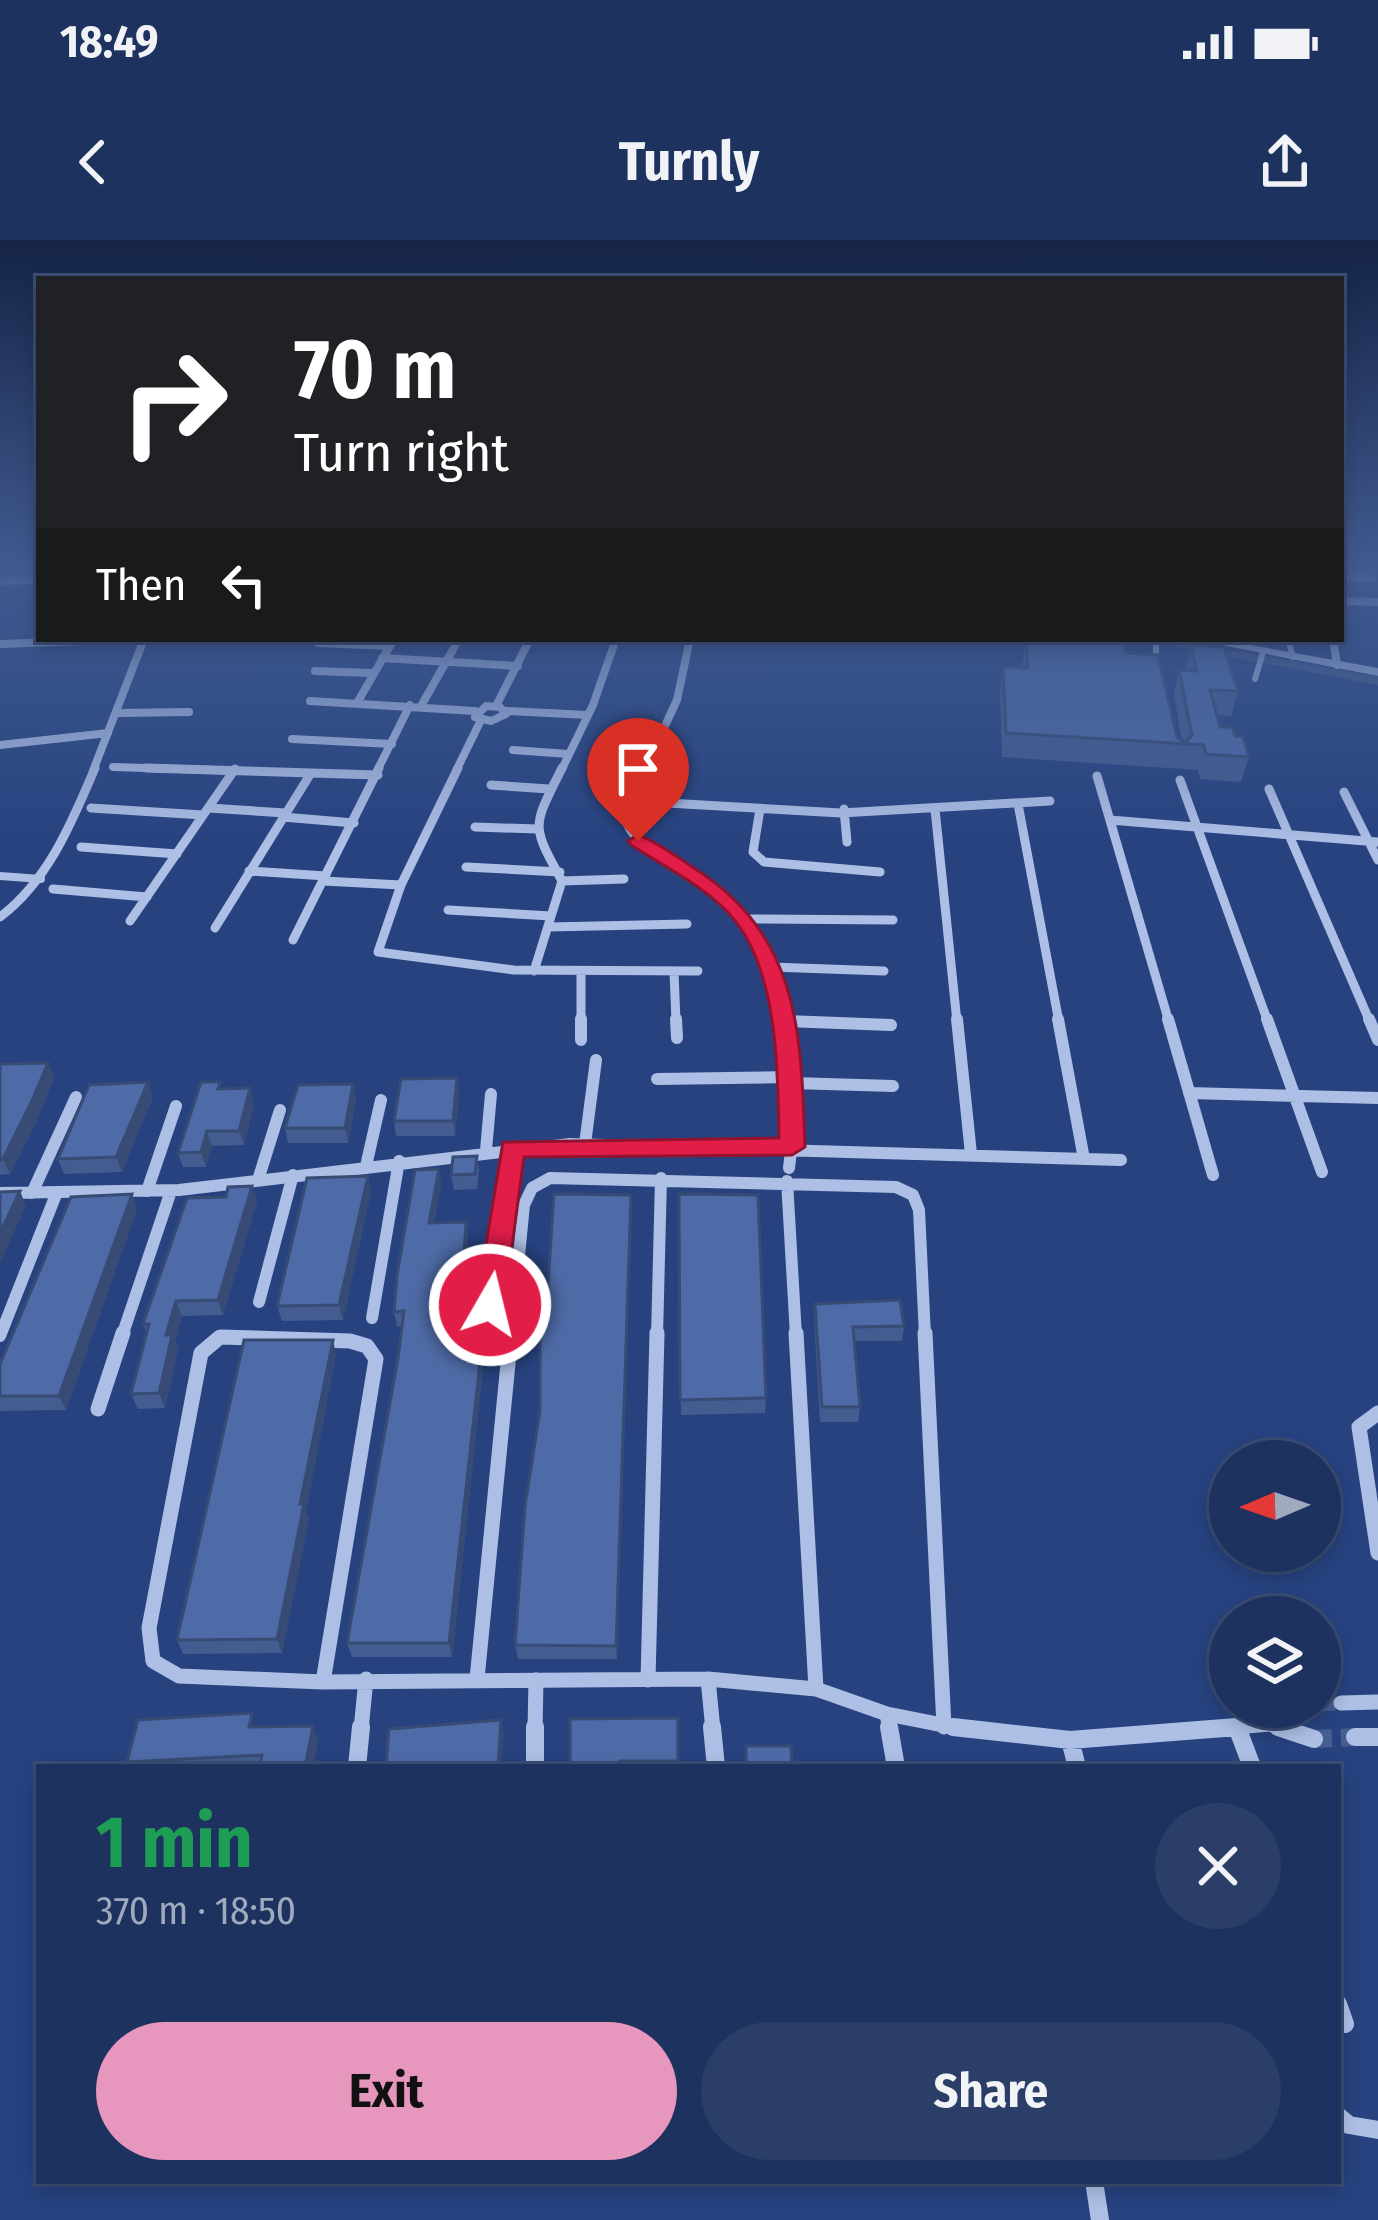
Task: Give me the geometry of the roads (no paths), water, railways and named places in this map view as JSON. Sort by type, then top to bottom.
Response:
[{"type":"street","points":[[0,917],[17,908],[41,879],[118,713],[135,661]]},
{"type":"street","points":[[358,703],[380,661]]},
{"type":"street","points":[[436,661],[518,666]]},
{"type":"street","points":[[501,709],[520,661]]},
{"type":"street","points":[[534,971],[561,877],[537,829],[549,789],[588,715],[608,661]]},
{"type":"street","points":[[685,661],[677,700],[626,823],[638,841],[694,874],[746,919],[771,967],[785,1021],[793,1080],[788,1175],[815,1689]]},
{"type":"street","points":[[1317,661],[1378,672]]},
{"type":"street","points":[[293,940],[392,744],[446,662]]},
{"type":"street","points":[[315,671],[372,673]]},
{"type":"street","points":[[310,701],[415,706],[478,715],[501,709],[588,715]]},
{"type":"street","points":[[118,713],[189,712]]},
{"type":"street","points":[[478,715],[401,885],[378,952],[581,974],[698,971]]},
{"type":"street","points":[[0,745],[108,733]]},
{"type":"street","points":[[292,739],[392,744]]},
{"type":"street","points":[[513,750],[568,754]]},
{"type":"street","points":[[113,767],[378,775]]},
{"type":"street","points":[[130,921],[235,769]]},
{"type":"street","points":[[215,928],[310,773]]},
{"type":"street","points":[[1097,776],[1213,1175]]},
{"type":"street","points":[[1180,780],[1322,1172]]},
{"type":"street","points":[[490,785],[549,789]]},
{"type":"street","points":[[1269,789],[1378,1040]]},
{"type":"street","points":[[1344,792],[1378,860]]},
{"type":"street","points":[[632,801],[760,809],[935,809],[1050,800]]},
{"type":"street","points":[[1018,804],[1084,1159]]},
{"type":"street","points":[[91,808],[284,815],[354,823]]},
{"type":"street","points":[[760,809],[753,852],[764,862],[880,872]]},
{"type":"street","points":[[844,809],[847,842]]},
{"type":"street","points":[[935,809],[970,1154]]},
{"type":"street","points":[[1110,820],[1372,841]]},
{"type":"street","points":[[476,827],[537,829]]},
{"type":"street","points":[[81,848],[177,854]]},
{"type":"street","points":[[466,867],[624,880]]},
{"type":"street","points":[[249,871],[401,885]]},
{"type":"street","points":[[53,889],[147,897]]},
{"type":"street","points":[[448,910],[550,922],[687,923]]},
{"type":"street","points":[[746,919],[893,920]]},
{"type":"street","points":[[771,967],[884,971]]},
{"type":"street","points":[[674,972],[677,1038]]},
{"type":"street","points":[[581,974],[581,1040]]},
{"type":"street","points":[[785,1021],[892,1025]]},
{"type":"street","points":[[585,1144],[596,1060]]},
{"type":"street","points":[[657,1078],[893,1086]]},
{"type":"street","points":[[1189,1093],[1378,1097]]},
{"type":"street","points":[[486,1150],[491,1094]]},
{"type":"street","points":[[32,1192],[76,1096]]},
{"type":"street","points":[[366,1166],[381,1100]]},
{"type":"street","points":[[147,1191],[176,1106]]},
{"type":"street","points":[[258,1180],[280,1110]]},
{"type":"street","points":[[0,1193],[171,1191],[486,1150],[585,1144],[1121,1160]]},
{"type":"street","points":[[490,1305],[512,1148]]},
{"type":"street","points":[[373,1318],[399,1162]]},
{"type":"street","points":[[259,1302],[293,1175]]},
{"type":"street","points":[[477,1679],[524,1205],[532,1188],[550,1178],[788,1175],[896,1187],[914,1195],[919,1210],[944,1727]]},
{"type":"street","points":[[648,1679],[661,1178]]},
{"type":"street","points":[[98,1409],[171,1191]]},
{"type":"street","points":[[0,1337],[57,1192]]},
{"type":"street","points":[[323,1682],[376,1359],[367,1346],[350,1341],[220,1336],[201,1353],[149,1628],[153,1661],[179,1676],[323,1682],[708,1679],[815,1689],[886,1714],[944,1727],[1070,1740],[1213,1728]]},
{"type":"street","points":[[1378,1413],[1359,1427],[1378,1553]]},
{"type":"street","points":[[357,1764],[366,1679]]},
{"type":"street","points":[[708,1679],[716,1764]]},
{"type":"street","points":[[535,1764],[536,1680]]},
{"type":"street","points":[[1341,1703],[1378,1702]]},
{"type":"street","points":[[886,1714],[895,1764]]},
{"type":"street","points":[[1238,1728],[1251,1764]]},
{"type":"street","points":[[1282,1728],[1314,1739]]},
{"type":"street","points":[[1355,1737],[1378,1737]]},
{"type":"street","points":[[1070,1740],[1076,1764]]},
{"type":"street","points":[[1341,2118],[1349,2125],[1378,2130]]},
{"type":"street","points":[[1094,2184],[1100,2220]]},
{"type":"lane","points":[[1156,661],[1160,676]]},
{"type":"lane","points":[[1255,679],[1260,661]]},
{"type":"lane","points":[[0,876],[41,879]]},
{"type":"waterway","points":[[1269,661],[1378,681]]},
{"type":"tunnel","points":[[1314,1739],[1355,1737]]}]
